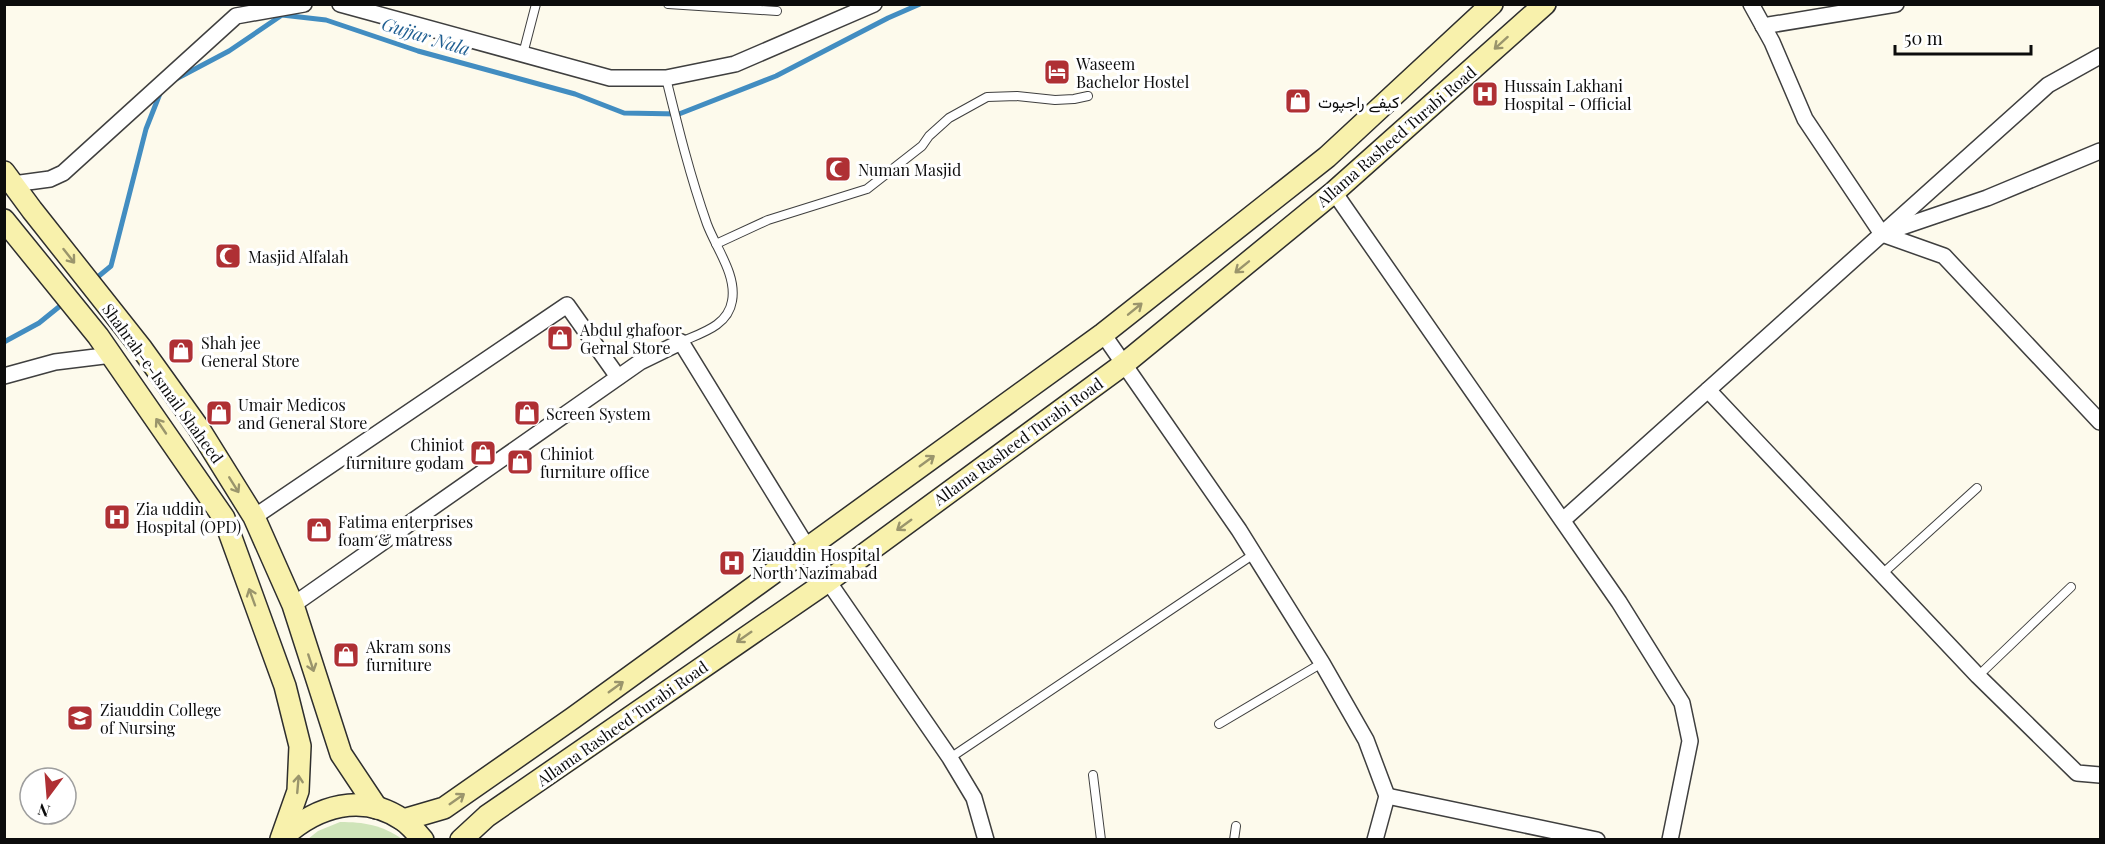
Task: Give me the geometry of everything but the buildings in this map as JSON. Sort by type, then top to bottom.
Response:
[{"type":"main road","name":"Allama Rasheed Turabi Road","points":[[403,820],[444,808],[582,711],[1103,334],[1327,157],[1492,4]]},
{"type":"main road","name":"Allama Rasheed Turabi Road","points":[[461,840],[488,816],[828,581],[1124,364],[1334,192],[1545,4]]},
{"type":"main road","points":[[1367,120],[1388,144]]},
{"type":"main road","name":"Shahrah-e-Ismail Shaheed","points":[[9,178],[142,349],[198,427],[254,517],[293,605],[341,754],[377,808]]},
{"type":"main road","points":[[1251,217],[1273,242]]},
{"type":"main road","name":"Shahrah-e-Ismail Shaheed","points":[[7,223],[112,355],[224,518],[285,686],[300,746],[298,791],[281,839]]},
{"type":"main road","points":[[281,839],[299,823],[321,810],[349,805],[377,808],[403,820],[423,840]]},
{"type":"street","points":[[9,178],[50,179],[63,173],[236,16],[304,4]]},
{"type":"street","points":[[340,4],[610,78],[666,78],[744,61],[874,4]]},
{"type":"street","points":[[1751,4],[1805,119],[1882,234],[1944,256],[2100,422]]},
{"type":"street","points":[[1763,26],[1896,4]]},
{"type":"street","points":[[1563,520],[2048,85],[2100,56]]},
{"type":"street","points":[[1882,234],[1988,198],[2100,151]]},
{"type":"street","points":[[1334,192],[1619,602],[1682,703],[1690,741],[1670,840]]},
{"type":"street","points":[[254,517],[567,305],[618,377]]},
{"type":"street","points":[[1103,334],[1254,554],[1322,663],[1366,740],[1387,796],[1375,840]]},
{"type":"street","points":[[293,605],[640,362],[681,342],[828,581],[950,758],[974,798],[986,840]]},
{"type":"street","points":[[4,376],[55,362],[112,355]]},
{"type":"street","points":[[1708,390],[1978,676],[2077,773],[2100,776]]},
{"type":"street","points":[[1387,796],[1531,833],[1597,840]]},
{"type":"lane","points":[[523,54],[536,4]]},
{"type":"lane","points":[[671,5],[777,11]]},
{"type":"lane","points":[[666,78],[681,141],[707,225],[731,279],[732,302],[720,325],[681,342]]},
{"type":"lane","points":[[716,244],[768,220],[867,189],[922,146],[948,118],[987,97],[1017,96],[1055,100],[1088,96]]},
{"type":"lane","points":[[1881,575],[1977,488]]},
{"type":"lane","points":[[950,758],[1254,554]]},
{"type":"lane","points":[[1978,676],[2071,587]]},
{"type":"lane","points":[[1219,724],[1322,663]]},
{"type":"lane","points":[[1093,775],[1101,840]]},
{"type":"lane","points":[[1234,840],[1236,826]]},
{"type":"green space","points":[[340,822],[372,825],[387,830],[402,839],[308,839],[318,831]]},
{"type":"waterway","name":"Gujjar Nala","points":[[176,79],[229,51],[282,15],[326,20],[418,51],[575,94],[624,113],[679,114],[776,76],[920,4]]},
{"type":"waterway","name":"Gujjar Nala","points":[[94,280],[111,266],[146,129],[161,91]]},
{"type":"waterway","name":"Gujjar Nala","points":[[4,342],[39,323],[65,302]]},
{"type":"place","name":"Waseem Bachelor Hostel","points":[[1057,72]]},
{"type":"place","name":"Hussain Lakhani Hospital - Official","points":[[1485,94]]},
{"type":"place","name":"کیفے راجپوت","points":[[1298,101]]},
{"type":"place","name":"Numan Masjid","points":[[838,169]]},
{"type":"place","name":"Masjid Alfalah","points":[[228,256]]},
{"type":"place","name":"Abdul ghafoor Gernal Store","points":[[560,338]]},
{"type":"place","name":"Shah jee General Store","points":[[181,351]]},
{"type":"place","name":"Umair Medicos and General Store","points":[[219,413]]},
{"type":"place","name":"Screen System","points":[[527,413]]},
{"type":"place","name":"Chiniot furniture godam","points":[[483,453]]},
{"type":"place","name":"Chiniot furniture office","points":[[520,462]]},
{"type":"place","name":"Zia uddin Hospital (OPD)","points":[[117,517]]},
{"type":"place","name":"Fatima enterprises foam & matress","points":[[319,530]]},
{"type":"place","name":"Ziauddin Hospital North Nazimabad","points":[[732,563]]},
{"type":"place","name":"Akram sons furniture","points":[[346,655]]},
{"type":"place","name":"Ziauddin College of Nursing","points":[[80,718]]}]
